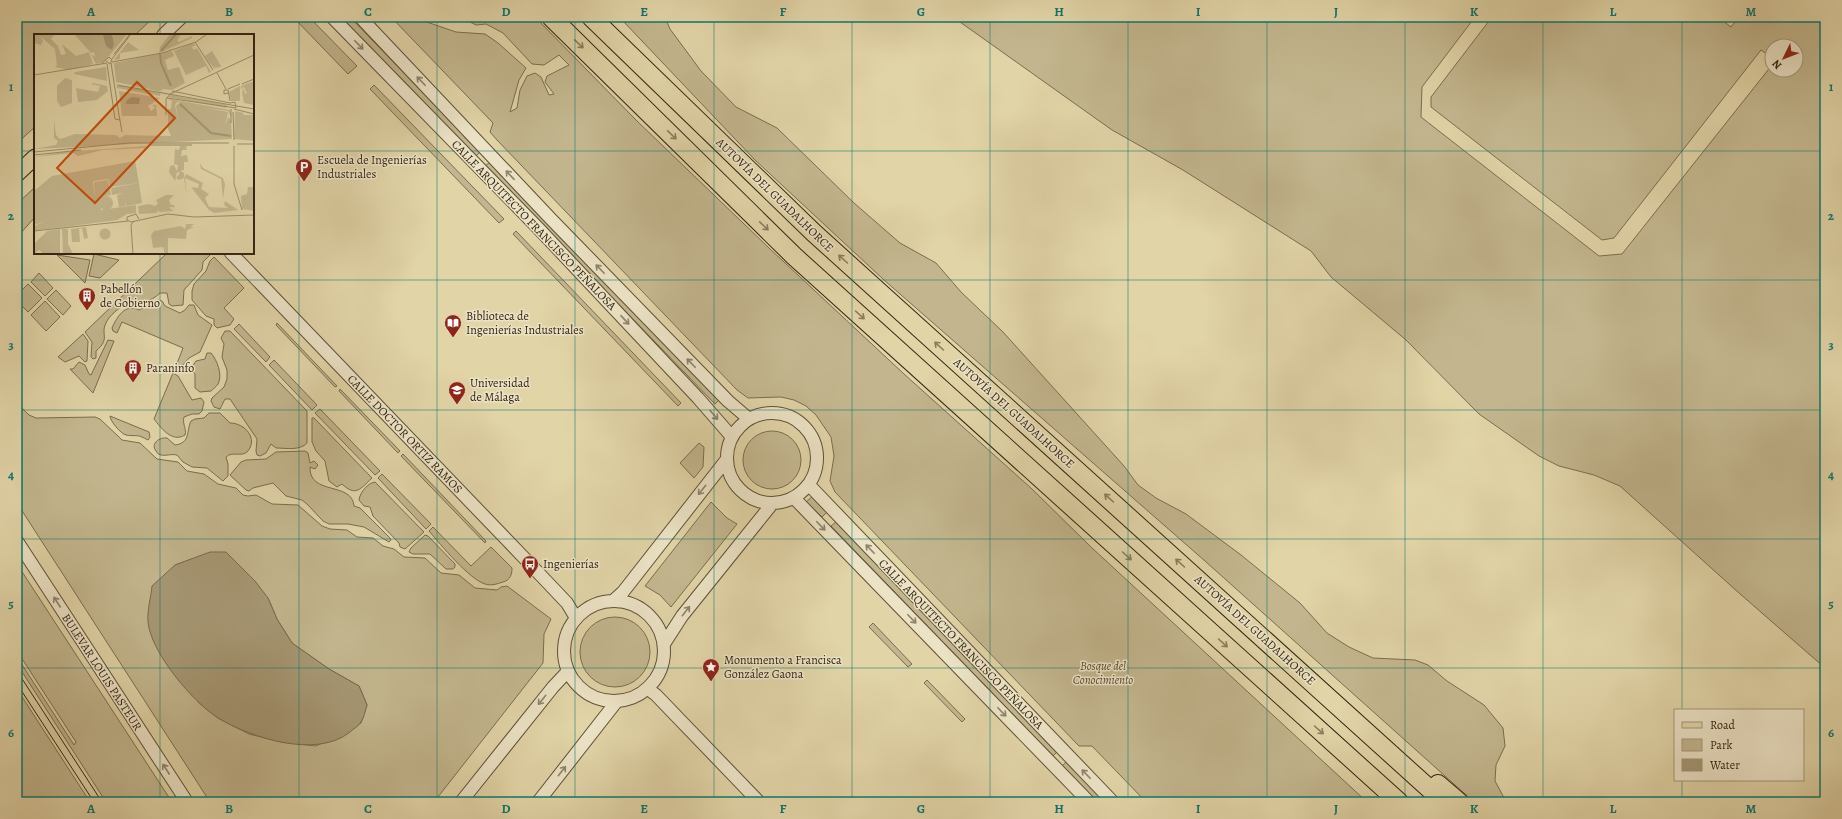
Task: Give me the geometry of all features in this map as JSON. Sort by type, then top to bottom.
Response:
[{"type":"highway","points":[[551,17],[794,256],[1399,802]]},
{"type":"highway","name":"AUTOVÍA DEL GUADALHORCE","points":[[591,17],[814,233],[1444,802]]},
{"type":"highway","points":[[599,17],[647,71]]},
{"type":"highway","points":[[1313,683],[1459,802]]},
{"type":"main road","points":[[17,174],[34,158]]},
{"type":"street","points":[[164,34],[182,17]]},
{"type":"street","name":"CALLE ARQUITECTO FRANCISCO PEÑALOSA","points":[[332,17],[539,229],[698,398],[732,437]]},
{"type":"street","name":"CALLE ARQUITECTO FRANCISCO PEÑALOSA","points":[[360,17],[556,225],[728,401],[749,419]]},
{"type":"street","name":"CALLE DOCTOR ORTIZ RAMOS","points":[[232,254],[567,603],[576,618]]},
{"type":"street","points":[[769,413],[789,416],[801,423],[810,433],[817,449],[818,460],[815,473],[809,486],[794,498],[772,504],[758,501],[746,495],[736,485],[730,473],[727,460],[728,448],[732,437],[739,427],[749,419],[769,413]]},
{"type":"street","points":[[613,601],[623,592],[727,460]]},
{"type":"street","name":"CALLE ARQUITECTO FRANCISCO PEÑALOSA","points":[[809,486],[1113,802]]},
{"type":"street","name":"CALLE ARQUITECTO FRANCISCO PEÑALOSA","points":[[794,498],[1090,802]]},
{"type":"street","points":[[664,644],[682,616],[772,504]]},
{"type":"street","name":"BULEVAR LOUIS PASTEUR","points":[[17,541],[187,802]]},
{"type":"street","points":[[613,601],[627,603],[641,609],[652,618],[660,630],[664,644],[664,660],[658,676],[648,689],[634,698],[617,701],[602,700],[588,694],[576,684],[568,671],[564,657],[565,643],[569,630],[576,618],[587,609],[599,603],[613,601]]},
{"type":"street","points":[[461,802],[553,687],[568,671]]},
{"type":"street","points":[[648,689],[656,695],[759,802]]},
{"type":"street","points":[[538,802],[617,701]]},
{"type":"green space","points":[[17,17],[154,17],[136,34],[34,34],[34,128],[17,143]]},
{"type":"green space","points":[[298,17],[309,17],[357,66],[348,74],[295,19]]},
{"type":"green space","points":[[341,17],[350,17],[480,152],[476,156]]},
{"type":"green space","name":"Bosque del Conocimiento","points":[[391,17],[417,17],[424,21],[456,32],[485,34],[498,43],[526,68],[519,80],[510,112],[517,108],[520,90],[527,76],[535,73],[541,77],[549,95],[554,94],[545,82],[547,76],[569,65],[559,55],[544,65],[532,64],[503,33],[486,24],[476,25],[460,17],[535,17],[636,120],[769,248],[904,374],[1032,489],[1091,547],[1367,802],[1146,802],[1092,746],[1079,746],[835,492],[830,481],[834,456],[831,437],[816,415],[806,406],[794,400],[781,397],[748,398],[737,390],[497,140],[490,132],[493,123]]},
{"type":"green space","points":[[627,17],[665,17],[670,29],[701,71],[736,107],[777,128],[854,203],[900,243],[936,263],[961,292],[1003,332],[1124,466],[1138,485],[1156,498],[1186,514],[1241,555],[1300,603],[1327,633],[1349,647],[1373,658],[1415,660],[1428,665],[1447,681],[1484,705],[1503,728],[1505,746],[1496,765],[1495,781],[1503,796],[1510,802],[1474,802],[1205,561],[884,280],[755,160],[623,21]]},
{"type":"green space","points":[[953,17],[1475,17],[1422,87],[1421,117],[1599,256],[1622,254],[1764,75],[1764,78],[1804,78],[1804,38],[1764,38],[1764,52],[1761,50],[1614,238],[1602,240],[1431,107],[1431,97],[1492,17],[1718,17],[1731,27],[1739,17],[1825,17],[1825,668],[1620,486],[1594,475],[1559,466],[1539,456],[1479,414],[1406,340],[1331,277],[1311,251],[1183,170],[1112,130]]},
{"type":"green space","points":[[374,85],[504,219],[499,223],[370,89]]},
{"type":"green space","points":[[490,162],[719,400],[715,404],[485,166]]},
{"type":"green space","points":[[34,188],[34,218],[20,234],[17,232],[17,204]]},
{"type":"green space","points":[[516,231],[681,403],[678,406],[513,234]]},
{"type":"green space","points":[[94,254],[119,260],[100,278],[89,276]]},
{"type":"green space","points":[[166,254],[211,254],[203,262],[202,270],[184,290],[183,305],[172,306],[169,304],[167,293],[160,293],[149,300],[126,303],[110,317],[106,323],[104,327],[103,343],[96,351],[96,358],[93,359],[91,357],[92,342],[85,332]]},
{"type":"green space","points":[[57,255],[90,260],[85,283]]},
{"type":"green space","points":[[214,257],[244,288],[224,308],[234,319],[230,325],[217,328],[214,325],[214,319],[206,316],[192,300],[194,284],[206,271],[210,261]]},
{"type":"green space","points":[[39,273],[53,288],[45,296],[31,282]]},
{"type":"green space","points":[[28,284],[42,298],[28,312],[17,301],[17,295]]},
{"type":"green space","points":[[56,290],[71,306],[63,315],[47,299]]},
{"type":"green space","points":[[158,300],[162,301],[165,306],[180,313],[189,305],[194,305],[198,315],[212,325],[200,352],[189,358],[183,365],[176,366],[183,348],[122,322],[117,333],[113,331],[112,328],[122,312],[130,308],[139,310]]},
{"type":"green space","points":[[45,301],[60,317],[46,331],[31,315]]},
{"type":"green space","points":[[277,323],[337,386],[335,387],[276,325]]},
{"type":"green space","points":[[239,324],[270,357],[266,362],[234,329]]},
{"type":"green space","points":[[225,331],[230,331],[307,411],[307,443],[304,446],[293,448],[276,448],[271,444],[266,453],[260,456],[257,455],[257,439],[230,399],[225,399],[220,409],[214,407],[211,401],[212,398],[224,387],[227,379],[227,370],[222,357],[224,344],[221,338]]},
{"type":"green space","points":[[83,334],[88,341],[87,361],[85,362],[79,356],[65,362],[58,357]]},
{"type":"green space","points":[[108,340],[114,341],[93,393],[70,369],[73,369],[79,362],[85,365],[89,374],[91,375]]},
{"type":"green space","points":[[207,353],[211,353],[215,360],[220,376],[217,385],[211,391],[200,392],[195,388],[195,374],[192,371],[192,367],[196,361],[205,359]]},
{"type":"green space","points":[[274,360],[317,405],[312,410],[269,365]]},
{"type":"green space","points":[[173,373],[178,376],[192,400],[201,398],[204,402],[202,411],[199,414],[192,414],[184,417],[185,435],[180,437],[171,436],[154,419]]},
{"type":"green space","points":[[340,389],[400,451],[398,453],[339,391]]},
{"type":"green space","points":[[17,403],[29,415],[36,418],[95,417],[100,419],[122,440],[140,443],[157,459],[178,462],[187,471],[204,474],[218,484],[236,488],[243,495],[256,495],[272,504],[298,505],[322,526],[330,529],[347,530],[357,537],[373,538],[383,546],[394,549],[404,557],[425,558],[441,573],[459,575],[475,588],[497,590],[501,587],[507,586],[551,619],[544,634],[543,663],[434,802],[210,802],[17,503]],"holes":[[[192,559],[268,598],[277,619],[292,643],[329,669],[359,686],[367,705],[361,723],[316,746],[282,742],[249,734],[218,718],[198,702],[175,565]]]},
{"type":"green space","points":[[320,409],[380,471],[375,475],[315,413]]},
{"type":"green space","points":[[209,413],[220,413],[230,423],[241,426],[245,429],[251,437],[252,442],[247,452],[242,454],[231,454],[226,457],[228,464],[228,476],[223,481],[207,468],[192,467],[183,462],[177,455],[160,455],[154,448],[155,443],[161,438],[167,438],[175,445],[184,442],[191,421],[204,418]]},
{"type":"green space","points":[[110,416],[149,432],[150,437],[148,440],[138,436],[129,436],[124,434],[114,424]]},
{"type":"green space","points":[[312,418],[314,418],[372,478],[361,488],[354,491],[342,484],[337,487],[329,481],[325,461],[316,451],[312,442]]},
{"type":"green space","points":[[772,431],[783,433],[793,439],[799,449],[801,460],[799,471],[793,481],[783,487],[772,489],[761,487],[751,481],[745,471],[743,460],[745,449],[751,439],[761,433]]},
{"type":"green space","points":[[699,443],[704,447],[703,467],[694,478],[680,463]]},
{"type":"green space","points":[[305,451],[308,453],[310,463],[314,461],[318,465],[315,469],[310,467],[312,476],[316,482],[346,493],[351,498],[354,506],[360,508],[389,537],[391,540],[389,542],[364,527],[348,524],[329,524],[323,521],[302,500],[286,496],[273,483],[253,488],[249,491],[230,475],[241,462],[246,460],[266,459],[276,452]]},
{"type":"green space","points":[[403,454],[486,541],[485,543],[401,456]]},
{"type":"green space","points":[[382,474],[431,524],[426,529],[378,478]]},
{"type":"green space","points":[[375,482],[424,532],[405,549],[400,547],[399,543],[373,516],[370,507],[364,506],[359,500],[365,488]]},
{"type":"green space","points":[[813,496],[827,512],[822,517],[806,502]]},
{"type":"green space","points":[[711,502],[727,518],[737,524],[671,607],[660,595],[645,586]]},
{"type":"green space","points":[[836,522],[1057,752],[1053,756],[831,526]]},
{"type":"green space","points":[[433,527],[471,566],[491,547],[512,568],[510,577],[505,581],[487,585],[478,581],[463,569],[429,531]]},
{"type":"green space","points":[[425,535],[428,536],[455,564],[453,569],[446,569],[430,554],[413,554],[409,552],[411,548]]},
{"type":"green space","points":[[17,564],[172,802],[106,802],[17,664],[17,657],[74,745],[76,742],[17,651]]},
{"type":"green space","points":[[615,617],[628,620],[640,627],[647,639],[650,652],[647,665],[640,677],[628,684],[615,687],[602,684],[590,677],[583,665],[580,652],[583,639],[590,627],[602,620]]},
{"type":"green space","points":[[873,623],[912,664],[908,667],[869,627]]},
{"type":"green space","points":[[927,680],[965,719],[962,722],[924,683]]},
{"type":"green space","points":[[17,689],[90,802],[17,802]]},
{"type":"green space","points":[[1067,761],[1105,802],[1096,802],[1062,766]]},
{"type":"water","points":[[210,552],[226,552],[255,581],[268,598],[277,619],[292,643],[329,669],[359,686],[367,705],[360,723],[350,732],[336,740],[320,744],[302,745],[284,743],[266,738],[248,732],[218,718],[197,701],[175,676],[157,648],[151,634],[148,617],[152,586],[175,565]]},
{"type":"tram line","points":[[17,671],[102,802]]},
{"type":"tram line","points":[[17,684],[94,802]]},
{"type":"place","name":"Escuela de Ingenierías Industriales","points":[[304,182]]},
{"type":"place","name":"Pabellón de Gobierno","points":[[87,311]]},
{"type":"place","name":"Biblioteca de Ingenierías Industriales","points":[[453,338]]},
{"type":"place","name":"Paraninfo","points":[[133,383]]},
{"type":"place","name":"Universidad de Málaga","points":[[457,405]]},
{"type":"place","name":"Ingenierías","points":[[530,579]]},
{"type":"place","name":"Monumento a Francisca González Gaona","points":[[711,682]]}]
